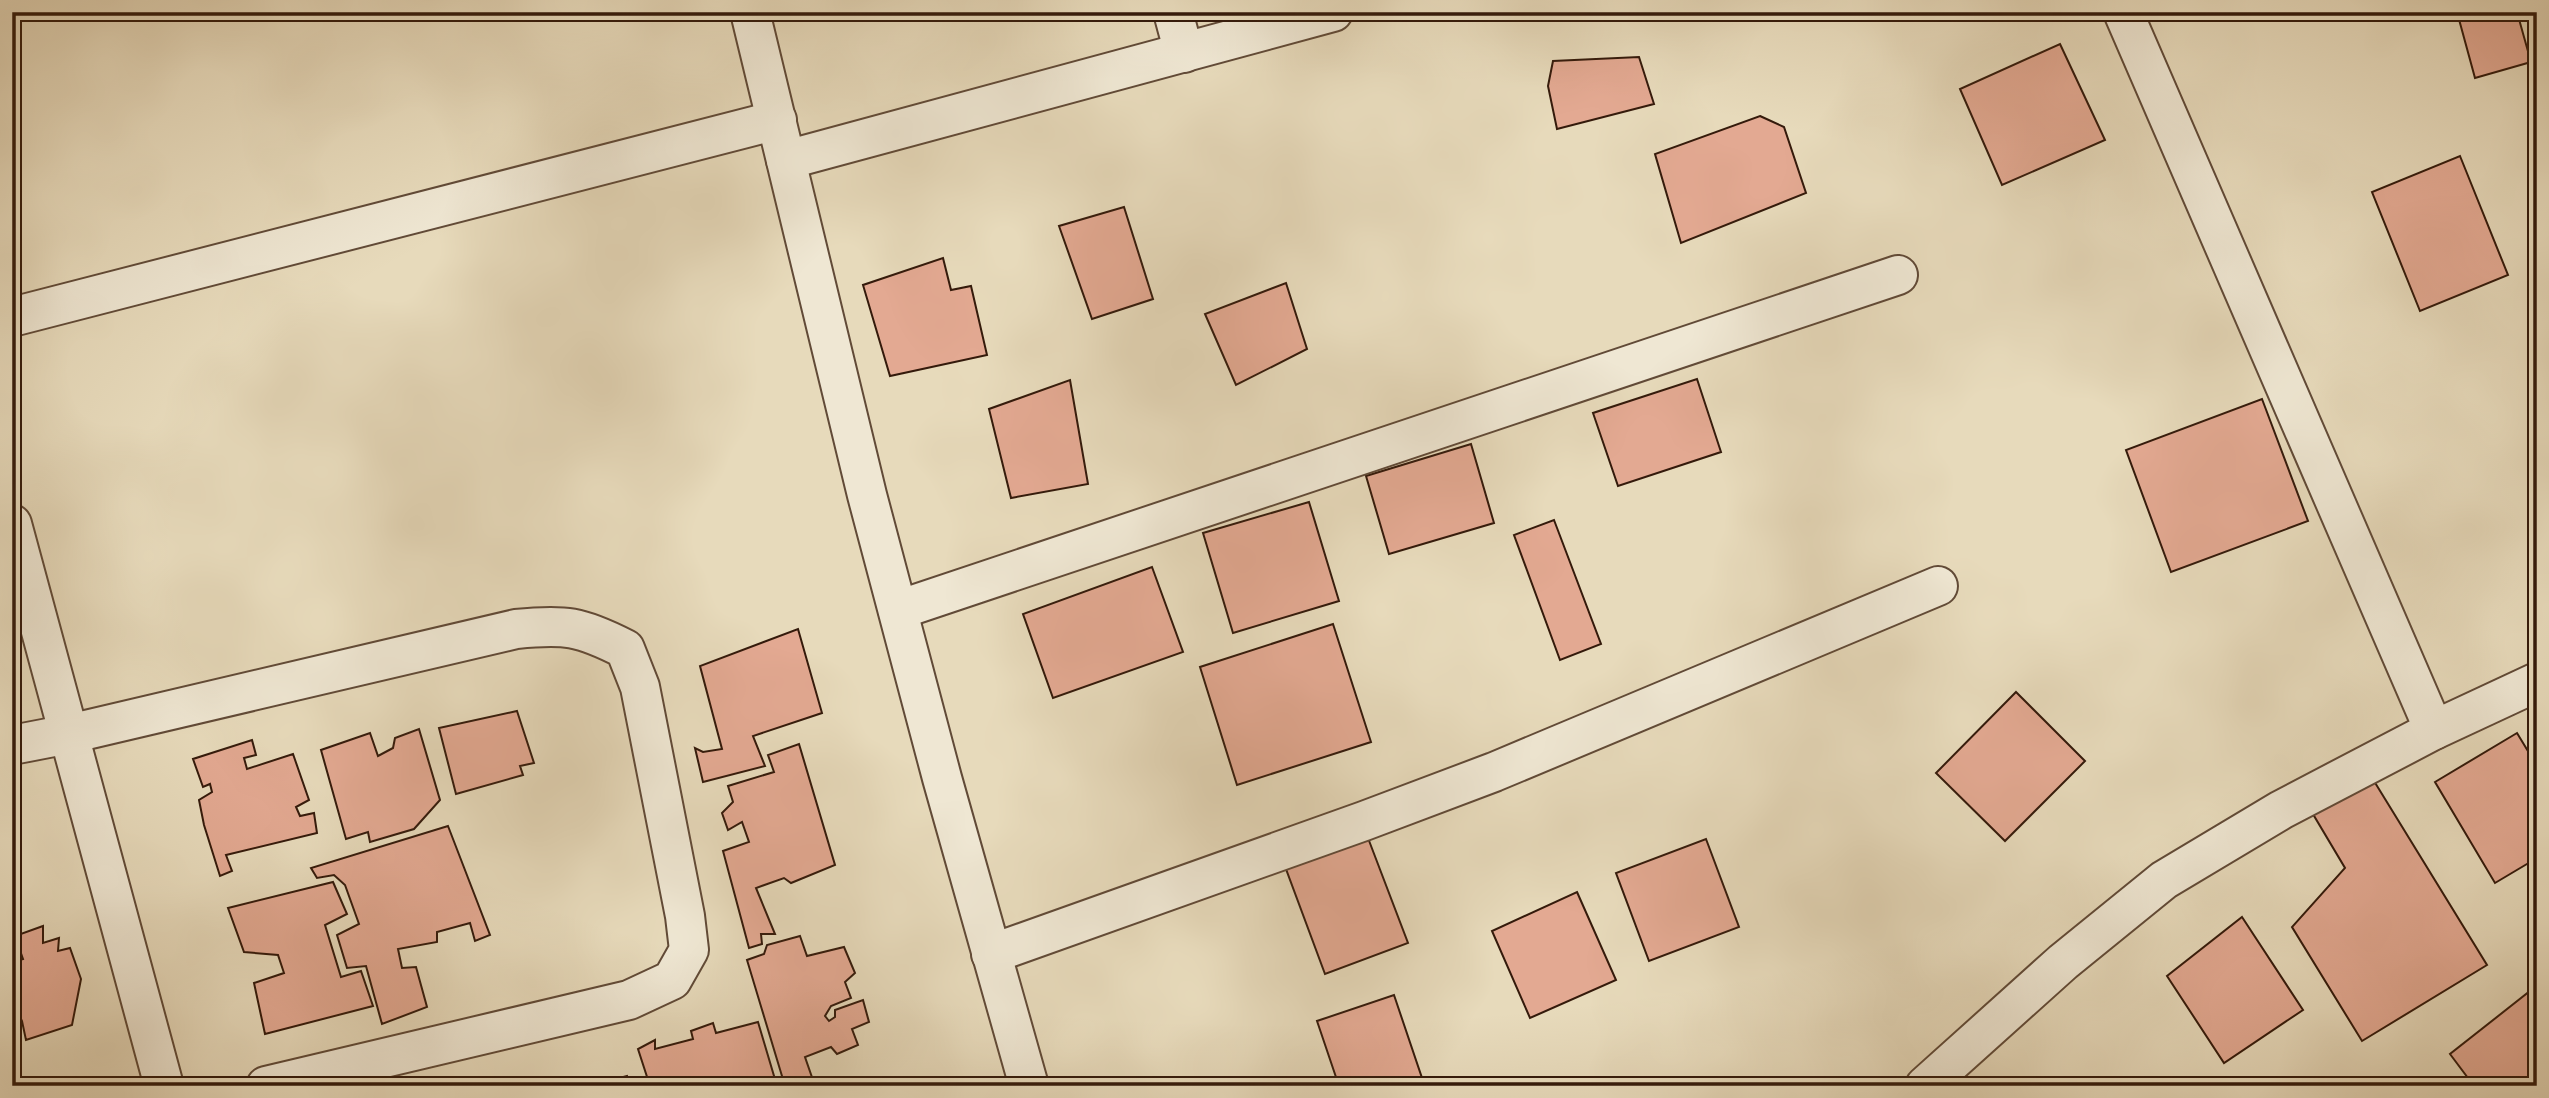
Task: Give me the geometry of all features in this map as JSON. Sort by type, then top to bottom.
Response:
[{"type":"street","points":[[750,12],[867,495],[1029,1086]]},
{"type":"street","points":[[1173,12],[1184,53]]},
{"type":"street","points":[[786,160],[1332,12]]},
{"type":"street","points":[[2123,12],[2434,730]]},
{"type":"street","points":[[12,317],[777,120]]},
{"type":"street","points":[[898,610],[1898,275]]},
{"type":"street","points":[[12,524],[164,1086]]},
{"type":"street","points":[[991,954],[1494,772],[1938,586]]},
{"type":"street","points":[[12,745],[516,629],[559,625],[594,633],[625,649],[640,687],[685,916],[689,950],[672,980],[629,1000],[266,1086]]},
{"type":"street","points":[[1925,1086],[2063,962],[2164,880],[2281,810],[2434,730],[2537,681]]},
{"type":"building","points":[[2457,12],[2517,12],[2531,62],[2475,78]]},
{"type":"building","points":[[2060,44],[2105,140],[2002,185],[1960,89]]},
{"type":"building","points":[[1639,57],[1654,104],[1557,129],[1548,86],[1553,61]]},
{"type":"building","points":[[1760,116],[1784,127],[1806,193],[1681,243],[1655,154]]},
{"type":"building","points":[[2460,156],[2508,275],[2420,311],[2372,192]]},
{"type":"building","points":[[1124,207],[1153,299],[1092,319],[1059,226]]},
{"type":"building","points":[[943,258],[951,290],[971,286],[987,355],[890,376],[863,285]]},
{"type":"building","points":[[1286,283],[1307,349],[1236,385],[1205,314]]},
{"type":"building","points":[[1697,379],[1721,452],[1618,486],[1593,413]]},
{"type":"building","points":[[1070,380],[1088,484],[1011,498],[989,409]]},
{"type":"building","points":[[2262,399],[2308,521],[2171,572],[2126,450]]},
{"type":"building","points":[[1471,444],[1494,523],[1389,554],[1366,476]]},
{"type":"building","points":[[1309,502],[1339,601],[1233,633],[1203,533]]},
{"type":"building","points":[[1554,520],[1601,644],[1560,660],[1514,535]]},
{"type":"building","points":[[1152,567],[1183,652],[1053,698],[1023,614]]},
{"type":"building","points":[[1333,624],[1371,742],[1237,785],[1200,667]]},
{"type":"building","points":[[798,629],[822,713],[753,736],[765,766],[703,782],[695,748],[703,752],[722,749],[700,666]]},
{"type":"building","points":[[2016,692],[2085,761],[2005,841],[1936,773]]},
{"type":"building","points":[[517,711],[534,763],[520,766],[523,775],[456,794],[439,728]]},
{"type":"building","points":[[419,729],[440,800],[414,829],[370,842],[368,832],[346,839],[321,750],[370,733],[378,756],[393,748],[395,738]]},
{"type":"building","points":[[2517,733],[2537,766],[2537,858],[2495,883],[2435,782]]},
{"type":"building","points":[[252,740],[256,755],[244,758],[247,769],[293,754],[309,800],[296,807],[300,816],[314,813],[317,833],[226,855],[232,871],[220,876],[199,800],[212,792],[210,784],[203,787],[193,759]]},
{"type":"building","points":[[799,744],[835,865],[791,883],[784,878],[756,888],[775,934],[761,934],[762,944],[749,948],[723,851],[749,842],[742,822],[728,830],[722,813],[733,802],[728,786],[774,772],[768,755]]},
{"type":"building","points":[[2366,768],[2487,965],[2362,1041],[2292,927],[2345,868],[2307,804]]},
{"type":"building","points":[[448,826],[490,935],[475,941],[470,923],[437,932],[437,942],[398,949],[402,968],[416,967],[427,1007],[382,1024],[366,966],[347,968],[337,935],[359,924],[345,885],[334,875],[317,878],[311,868]]},
{"type":"building","points":[[1368,838],[1408,943],[1325,974],[1286,869]]},
{"type":"building","points":[[1706,839],[1739,927],[1649,961],[1616,873]]},
{"type":"building","points":[[333,882],[347,914],[325,925],[341,977],[361,971],[373,1006],[265,1034],[254,983],[284,973],[278,955],[244,952],[228,908]]},
{"type":"building","points":[[1577,892],[1616,980],[1530,1018],[1492,931]]},
{"type":"building","points":[[2242,917],[2303,1010],[2224,1063],[2167,976]]},
{"type":"building","points":[[43,926],[43,943],[59,938],[58,951],[70,948],[81,979],[72,1025],[26,1040],[17,1011],[20,998],[12,1001],[12,962],[23,959],[15,936]]},
{"type":"building","points":[[800,936],[807,956],[844,947],[855,973],[845,982],[851,998],[831,1006],[825,1016],[829,1021],[835,1017],[835,1010],[863,1000],[869,1022],[852,1029],[858,1045],[837,1054],[831,1047],[805,1057],[815,1086],[785,1086],[747,960],[764,954],[767,945]]},
{"type":"building","points":[[2535,987],[2537,1086],[2474,1086],[2450,1054]]},
{"type":"building","points":[[1394,995],[1422,1078],[1400,1086],[1339,1086],[1317,1021]]},
{"type":"building","points":[[758,1022],[777,1086],[650,1086],[638,1049],[655,1040],[655,1049],[693,1039],[691,1031],[713,1023],[716,1033]]},
{"type":"building","points":[[627,1076],[629,1086],[589,1086]]}]
